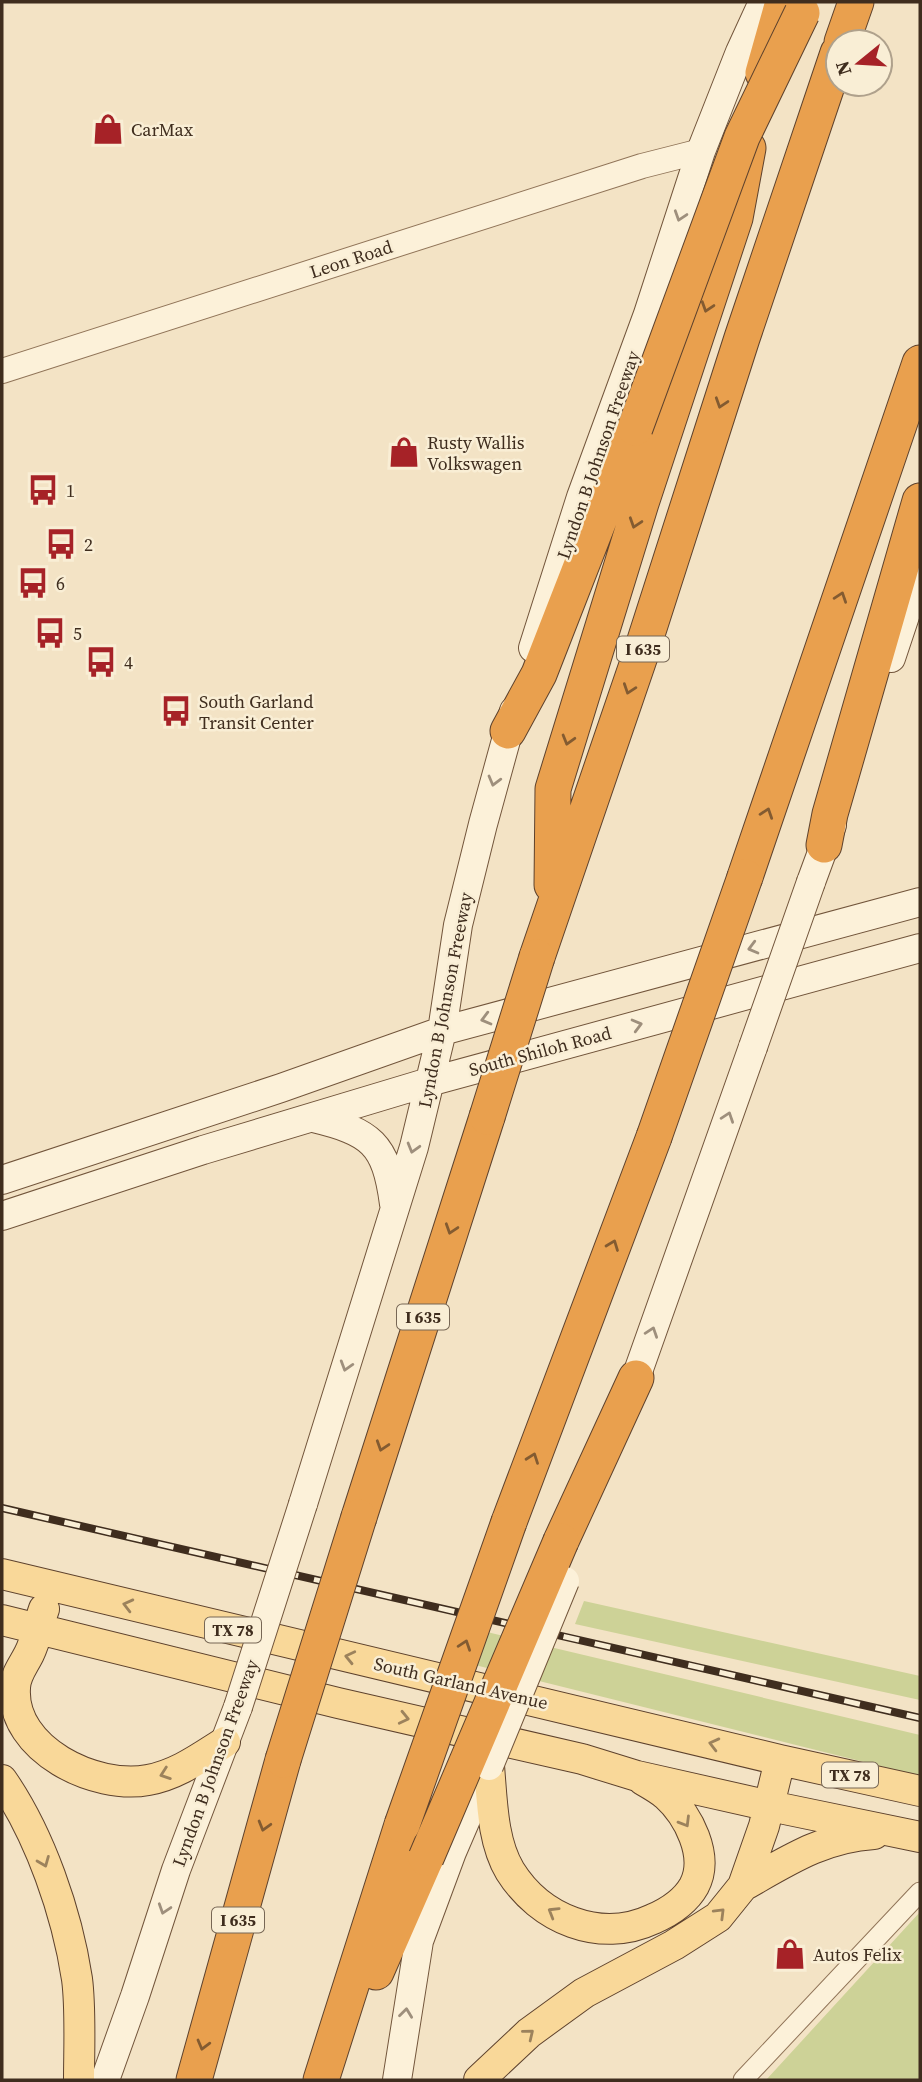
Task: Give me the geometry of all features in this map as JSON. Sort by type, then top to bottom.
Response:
[{"type":"highway","points":[[847,28],[856,2]]},
{"type":"highway","points":[[508,731],[539,674],[635,428],[742,137],[798,6]]},
{"type":"highway","points":[[552,913],[553,789],[637,516],[735,218],[755,102],[798,6]]},
{"type":"highway","name":"I 635","points":[[194,2080],[283,1760],[359,1517],[537,957],[640,656],[742,338],[824,95]]},
{"type":"highway","points":[[321,2080],[402,1825],[509,1522],[654,1137],[920,363]]},
{"type":"highway","points":[[824,845],[830,814],[920,501]]},
{"type":"highway","points":[[327,2080],[426,1858],[561,1541],[636,1378]]},
{"type":"main road","name":"Lyndon B Johnson Freeway","points":[[104,2080],[176,1870],[239,1707],[414,1147],[442,1031],[458,925],[508,731],[581,497],[648,314],[701,151],[763,2]]},
{"type":"main road","points":[[397,2080],[419,1941],[452,1852],[565,1581],[920,571]]},
{"type":"main road","points":[[2,1180],[192,1118],[442,1031],[920,902]]},
{"type":"main road","points":[[866,917],[881,958]]},
{"type":"main road","name":"South Shiloh Road","points":[[2,1216],[203,1150],[429,1082],[920,948]]},
{"type":"main road","points":[[192,1118],[203,1150]]},
{"type":"main road","points":[[310,1118],[350,1127],[368,1139],[382,1156],[390,1175],[394,1208]]},
{"type":"main road","name":"South Garland Avenue","points":[[2,1574],[920,1791]]},
{"type":"main road","points":[[52,1586],[34,1640],[17,1678],[16,1702],[25,1725],[39,1746],[70,1767],[105,1779],[132,1782],[149,1780],[182,1768],[225,1742]]},
{"type":"main road","points":[[2,1620],[34,1640],[88,1641],[338,1703],[582,1759],[637,1776],[769,1807],[909,1835]]},
{"type":"main road","points":[[2,1754],[50,1876],[77,1980],[79,2080]]},
{"type":"main road","points":[[479,2080],[529,2033],[584,1993],[674,1945],[718,1917],[743,1886],[769,1807],[780,1760]]},
{"type":"main road","points":[[489,1766],[498,1836],[509,1868],[528,1895],[551,1913],[576,1924],[609,1930],[638,1926],[673,1910],[694,1885],[697,1872],[699,1858],[689,1824],[665,1794],[637,1776]]},
{"type":"main road","points":[[2,1780],[32,1831]]},
{"type":"main road","points":[[743,1886],[809,1848],[851,1835],[909,1835]]},
{"type":"street","name":"Leon Road","points":[[2,371],[642,166],[701,151]]},
{"type":"street","points":[[743,2080],[920,1892]]},
{"type":"green space","points":[[584,1601],[920,1676],[920,1700],[575,1624]]},
{"type":"green space","points":[[462,1626],[920,1735],[920,1776],[451,1659]]},
{"type":"green space","points":[[920,1912],[920,2080],[766,2080]]},
{"type":"railway","points":[[2,1508],[920,1718]]},
{"type":"place","name":"CarMax","points":[[108,129]]},
{"type":"place","name":"Rusty Wallis Volkswagen","points":[[404,452]]},
{"type":"place","name":"1","points":[[43,490]]},
{"type":"place","name":"2","points":[[61,544]]},
{"type":"place","name":"6","points":[[33,583]]},
{"type":"place","name":"5","points":[[50,633]]},
{"type":"place","name":"4","points":[[101,662]]},
{"type":"place","name":"South Garland Transit Center","points":[[176,711]]},
{"type":"place","name":"Autos Felix","points":[[790,1954]]}]
